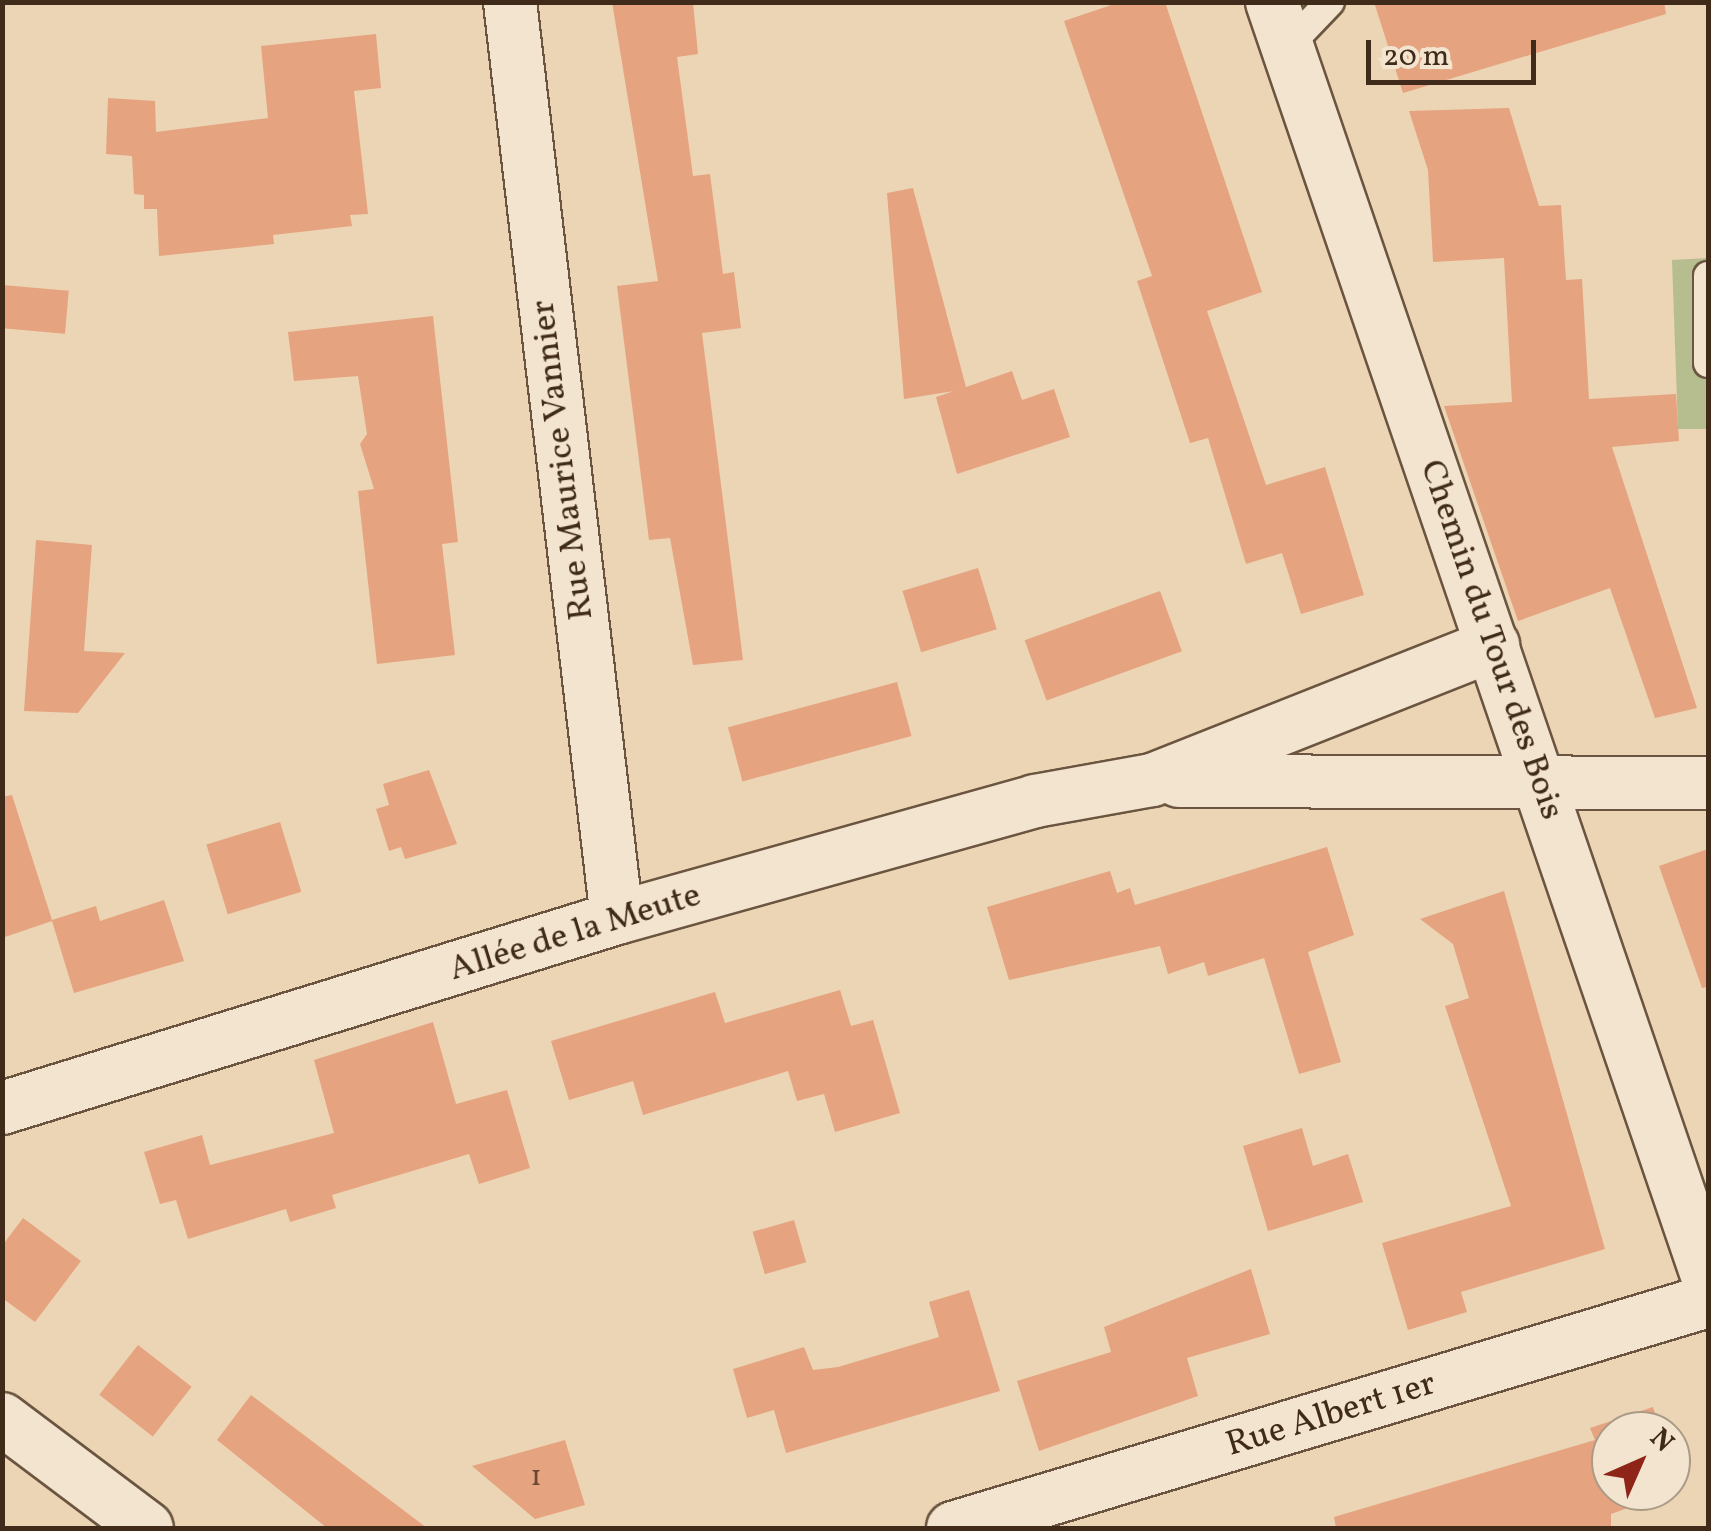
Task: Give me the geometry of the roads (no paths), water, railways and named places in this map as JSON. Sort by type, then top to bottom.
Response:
[{"type":"street","name":"Rue Maurice Vannier","points":[[510,2],[617,918]]},
{"type":"street","name":"Chemin du Tour des Bois","points":[[1280,25],[1708,1278]]},
{"type":"street","name":"Allée de la Meute","points":[[1152,780],[1493,644]]},
{"type":"street","name":"Allée de la Meute","points":[[2,1108],[617,918],[1035,801],[1152,780],[1541,787],[1708,783]]},
{"type":"street","name":"Rue Albert 1er","points":[[953,1528],[1708,1301]]},
{"type":"street","points":[[2,1420],[147,1528]]},
{"type":"lane","points":[[1280,25],[1330,2]]},
{"type":"lane","points":[[1708,276],[1708,363]]}]
